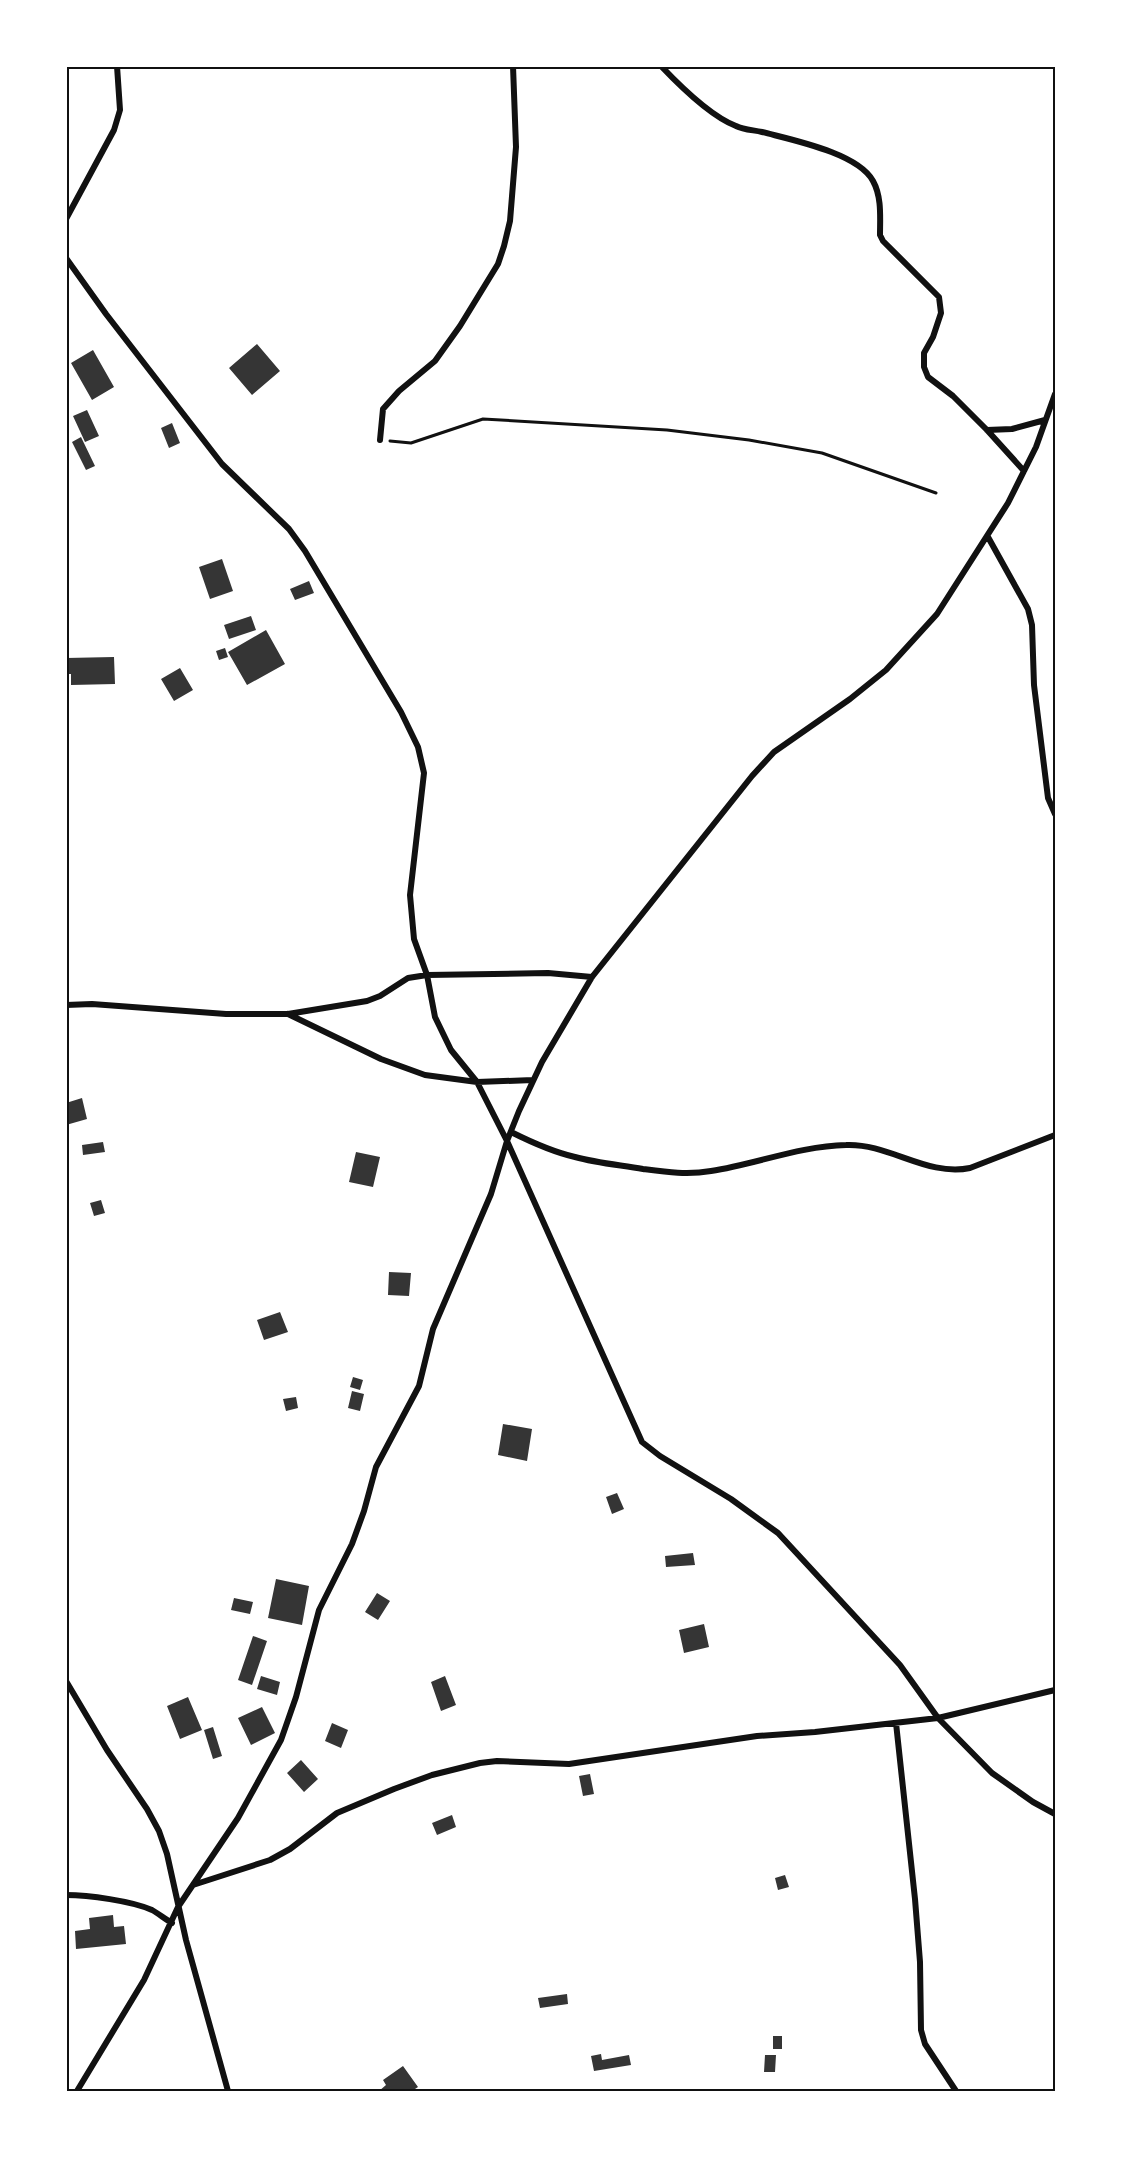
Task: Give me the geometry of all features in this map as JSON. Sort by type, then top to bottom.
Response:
[{"type":"street","points":[[66,219],[114,130],[120,110],[117,66]]},
{"type":"street","points":[[380,441],[383,409],[399,391],[435,361],[460,326],[498,264],[510,221],[516,147],[513,66]]},
{"type":"street","points":[[661,66],[688,94],[735,126],[805,144],[845,158],[863,169],[873,181],[877,194],[880,236],[939,297],[941,313],[933,337],[924,353],[924,367],[928,377],[953,396],[1024,471]]},
{"type":"street","points":[[66,258],[106,314],[222,464],[295,536],[401,712],[418,747],[424,772],[410,895],[414,939],[427,975],[435,1017],[451,1050],[477,1082],[507,1141],[642,1442],[660,1456],[731,1499],[778,1533],[900,1665],[938,1719],[992,1773],[1033,1802],[1055,1814]]},
{"type":"street","points":[[77,2091],[144,1980],[178,1907],[238,1818],[281,1740],[296,1697],[319,1610],[352,1544],[376,1467],[419,1386],[433,1329],[491,1194],[519,1111],[542,1062],[592,977],[752,776],[774,752],[850,699],[894,663],[937,614],[988,537],[1024,471],[1036,447],[1055,394]]},
{"type":"street","points":[[987,430],[1011,429],[1045,420]]},
{"type":"street","points":[[988,537],[1028,609],[1032,625],[1034,685],[1048,798],[1055,814]]},
{"type":"street","points":[[66,1005],[92,1004],[226,1014],[288,1014],[366,1001],[380,996],[408,978],[427,975],[548,973],[592,977]]},
{"type":"street","points":[[288,1014],[403,1068],[425,1075],[477,1082],[534,1080]]},
{"type":"street","points":[[511,1132],[551,1149],[590,1161],[661,1172],[691,1174],[796,1152],[846,1145],[882,1150],[937,1168],[958,1170],[970,1168],[1055,1135]]},
{"type":"street","points":[[66,1681],[159,1831],[167,1854],[178,1907],[228,2091]]},
{"type":"street","points":[[193,1885],[270,1860],[290,1850],[337,1814],[394,1789],[432,1775],[480,1763],[497,1761],[569,1764],[757,1736],[938,1719],[1055,1690]]},
{"type":"street","points":[[896,1723],[915,1899],[920,1962],[921,2030],[925,2044],[956,2091]]},
{"type":"street","points":[[66,1895],[138,1905],[152,1910],[172,1923]]},
{"type":"path","points":[[380,441],[411,443],[483,419],[667,430],[749,440],[822,453],[936,493]]},
{"type":"building","points":[[257,344],[280,371],[252,395],[229,368]]},
{"type":"building","points":[[93,350],[114,387],[92,400],[71,363]]},
{"type":"building","points":[[87,410],[99,436],[85,442],[73,416]]},
{"type":"building","points":[[172,423],[180,443],[169,448],[161,428]]},
{"type":"building","points":[[81,437],[95,466],[86,470],[72,442]]},
{"type":"building","points":[[222,559],[233,591],[210,599],[199,567]]},
{"type":"building","points":[[309,581],[314,593],[295,600],[290,589]]},
{"type":"building","points":[[251,616],[256,630],[229,639],[224,625]]},
{"type":"building","points":[[266,630],[285,664],[247,685],[228,652]]},
{"type":"building","points":[[225,648],[228,657],[219,660],[216,651]]},
{"type":"building","points":[[114,657],[115,684],[71,685],[71,674],[66,674],[66,658]]},
{"type":"building","points":[[180,668],[193,690],[174,701],[161,679]]},
{"type":"building","points":[[82,1098],[87,1119],[66,1125],[66,1103]]},
{"type":"building","points":[[103,1142],[105,1152],[83,1155],[82,1145]]},
{"type":"building","points":[[356,1152],[380,1157],[373,1187],[349,1182]]},
{"type":"building","points":[[101,1200],[105,1213],[94,1216],[90,1203]]},
{"type":"building","points":[[389,1272],[411,1273],[409,1296],[388,1295]]},
{"type":"building","points":[[280,1312],[288,1332],[264,1340],[257,1320]]},
{"type":"building","points":[[353,1377],[363,1380],[360,1390],[350,1387]]},
{"type":"building","points":[[352,1391],[364,1394],[360,1411],[348,1408]]},
{"type":"building","points":[[296,1397],[298,1408],[286,1411],[283,1399]]},
{"type":"building","points":[[503,1424],[532,1429],[527,1461],[498,1455]]},
{"type":"building","points":[[617,1493],[624,1509],[612,1514],[606,1497]]},
{"type":"building","points":[[693,1553],[695,1565],[666,1567],[665,1556]]},
{"type":"building","points":[[276,1579],[309,1586],[302,1625],[268,1618]]},
{"type":"building","points":[[377,1593],[390,1601],[378,1620],[365,1612]]},
{"type":"building","points":[[234,1598],[253,1602],[250,1614],[231,1610]]},
{"type":"building","points":[[704,1624],[709,1647],[684,1653],[679,1630]]},
{"type":"building","points":[[253,1636],[267,1641],[252,1685],[238,1680]]},
{"type":"building","points":[[261,1676],[280,1682],[277,1695],[257,1689]]},
{"type":"building","points":[[445,1676],[456,1705],[441,1711],[431,1682]]},
{"type":"building","points":[[188,1697],[202,1730],[180,1739],[167,1706]]},
{"type":"building","points":[[262,1707],[275,1733],[251,1745],[238,1718]]},
{"type":"building","points":[[332,1723],[348,1730],[341,1748],[325,1741]]},
{"type":"building","points":[[213,1727],[222,1756],[213,1759],[204,1730]]},
{"type":"building","points":[[301,1760],[318,1779],[304,1792],[287,1773]]},
{"type":"building","points":[[590,1774],[594,1794],[583,1796],[579,1776]]},
{"type":"building","points":[[452,1815],[456,1827],[437,1835],[432,1823]]},
{"type":"building","points":[[785,1875],[789,1887],[778,1890],[775,1878]]},
{"type":"building","points":[[113,1915],[114,1927],[124,1926],[126,1944],[76,1949],[75,1931],[90,1929],[89,1918]]},
{"type":"building","points":[[567,1994],[568,2004],[540,2008],[538,1998]]},
{"type":"building","points":[[773,2036],[782,2036],[782,2049],[773,2049]]},
{"type":"building","points":[[601,2054],[602,2060],[629,2055],[631,2065],[594,2071],[591,2056]]},
{"type":"building","points":[[765,2055],[776,2055],[775,2072],[764,2072]]},
{"type":"building","points":[[403,2066],[418,2087],[412,2091],[379,2091],[386,2085],[383,2080]]}]
